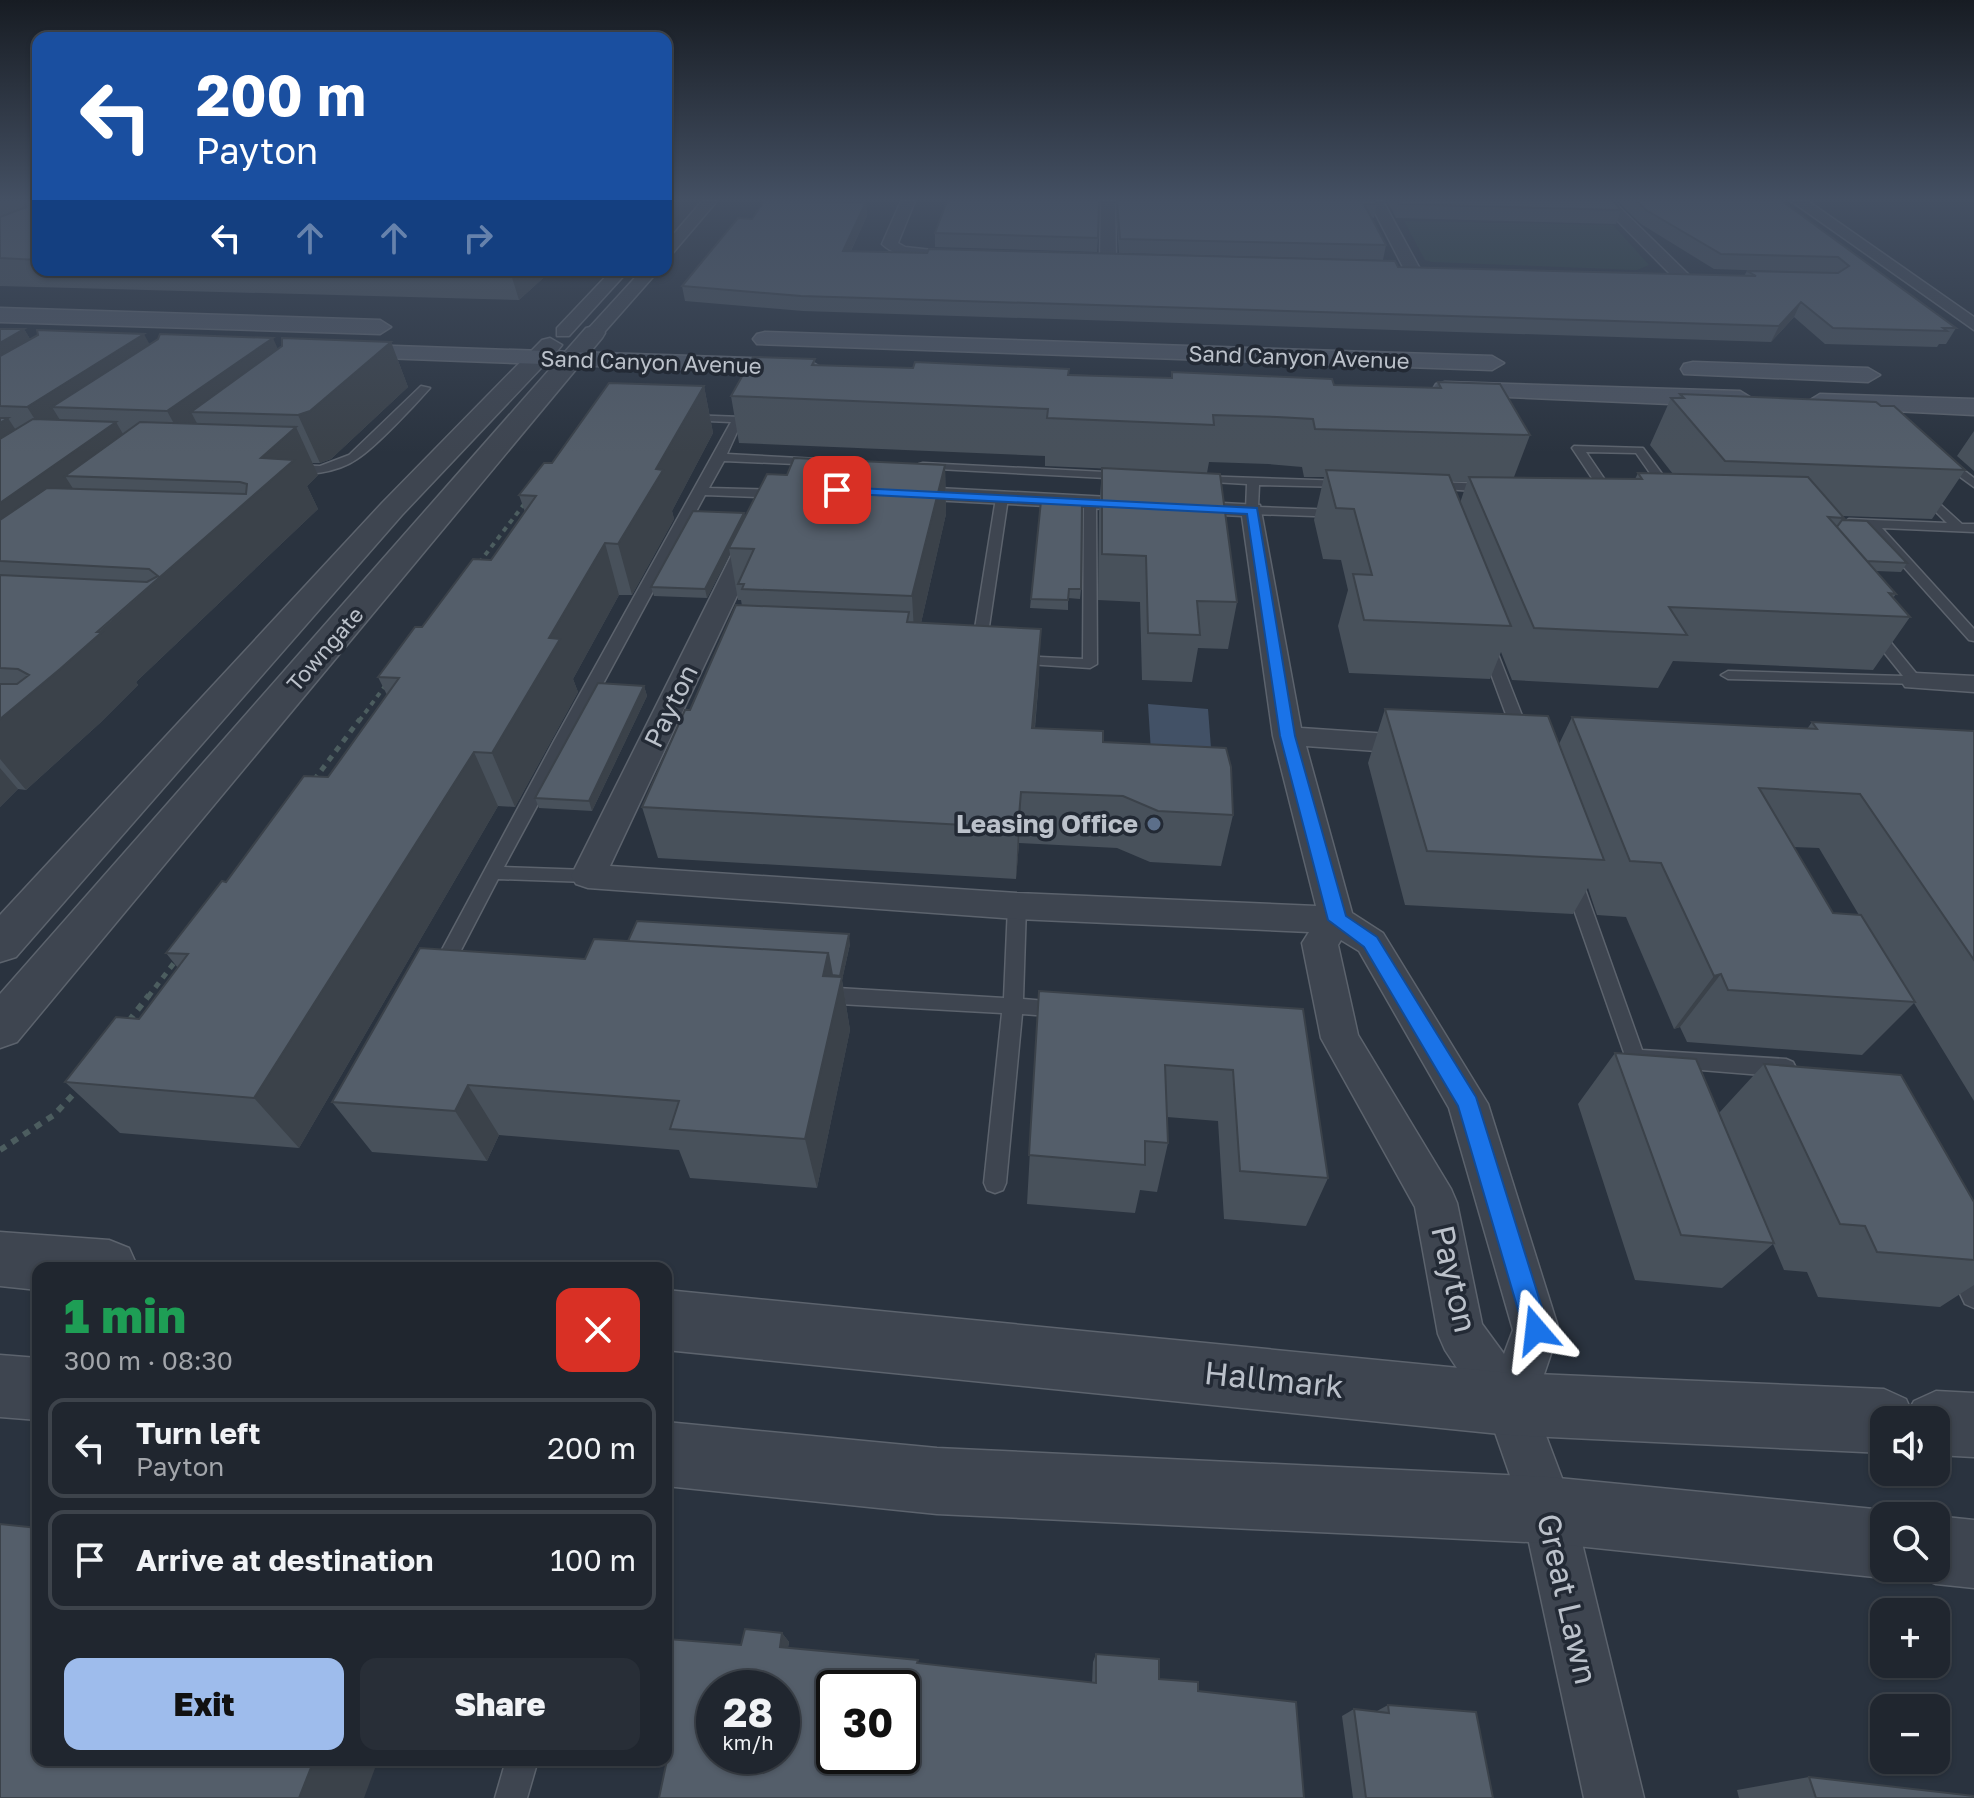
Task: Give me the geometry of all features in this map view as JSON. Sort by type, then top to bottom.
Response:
[{"type":"main road","points":[[0,315],[404,327]]},
{"type":"main road","name":"Sand Canyon Avenue","points":[[529,331],[628,335]]},
{"type":"main road","name":"Sand Canyon Avenue","points":[[746,338],[1516,364]]},
{"type":"main road","name":"Sand Canyon Avenue","points":[[311,350],[831,368]]},
{"type":"main road","points":[[1674,369],[1895,376]]},
{"type":"main road","name":"Sand Canyon Avenue","points":[[1418,388],[1768,400]]},
{"type":"main road","points":[[1799,401],[1974,407]]},
{"type":"street","name":"Towngate","points":[[0,945],[392,509],[607,285]]},
{"type":"street","name":"Towngate","points":[[0,1028],[638,285]]},
{"type":"street","points":[[1917,285],[1974,325]]},
{"type":"street","points":[[787,494],[827,476]]},
{"type":"street","points":[[869,492],[1090,502],[1253,496],[1288,736],[1337,920]]},
{"type":"street","name":"Payton","points":[[588,876],[708,647],[770,502],[787,494]]},
{"type":"street","points":[[1915,681],[1974,684]]},
{"type":"street","points":[[1288,736],[1453,747]]},
{"type":"street","points":[[1498,750],[1536,752]]},
{"type":"street","points":[[588,876],[1017,906],[1337,920],[1371,942],[1468,1104],[1536,1330],[1510,1404]]},
{"type":"street","name":"Payton","points":[[1337,920],[1320,943],[1340,1038],[1436,1203],[1461,1334],[1510,1404]]},
{"type":"street","points":[[0,1259],[36,1262]]},
{"type":"street","name":"Hallmark","points":[[672,1321],[1510,1404],[1870,1420]]},
{"type":"street","points":[[0,1386],[32,1389]]},
{"type":"street","name":"Great Lawn","points":[[1510,1404],[1548,1510],[1614,1798]]},
{"type":"street","points":[[1950,1424],[1974,1425]]},
{"type":"street","points":[[672,1455],[937,1481],[1548,1510],[1870,1543]]},
{"type":"street","points":[[1950,1551],[1974,1554]]},
{"type":"lane","points":[[275,467],[321,469],[339,465],[353,457],[425,388]]},
{"type":"lane","points":[[456,973],[440,972],[738,419],[667,418]]},
{"type":"lane","points":[[1621,514],[1578,448],[1639,450],[1679,506]]},
{"type":"lane","points":[[720,457],[827,476]]},
{"type":"lane","points":[[1933,461],[1948,461],[1974,484]]},
{"type":"lane","points":[[908,466],[1143,476]]},
{"type":"lane","points":[[1191,479],[1253,496],[1346,515]]},
{"type":"lane","points":[[1907,479],[1959,528]]},
{"type":"lane","points":[[1253,496],[1360,484]]},
{"type":"lane","points":[[1422,486],[1498,488]]},
{"type":"lane","points":[[701,491],[787,494]]},
{"type":"lane","points":[[1002,498],[984,658],[1090,664],[1090,502]]},
{"type":"lane","points":[[1828,523],[1974,528]]},
{"type":"lane","points":[[1872,524],[1974,637]]},
{"type":"lane","points":[[1868,623],[1915,681]]},
{"type":"lane","points":[[1484,635],[1536,752]]},
{"type":"lane","points":[[1728,675],[1915,681]]},
{"type":"lane","points":[[1569,868],[1635,1058],[1803,1069]]},
{"type":"lane","points":[[493,873],[588,876]]},
{"type":"lane","points":[[995,1183],[1013,1006],[1017,906]]},
{"type":"lane","points":[[806,994],[1074,1010]]},
{"type":"lane","points":[[1946,1240],[1974,1296]]},
{"type":"lane","points":[[511,1798],[520,1766]]},
{"type":"path","points":[[478,565],[535,489]]},
{"type":"path","points":[[304,792],[391,678]]},
{"type":"path","points":[[121,1031],[179,956]]},
{"type":"path","points":[[0,1150],[29,1134],[70,1101],[87,1078]]},
{"type":"water","points":[[1148,704],[1208,709],[1214,787],[1153,783]]},
{"type":"building","points":[[1897,285],[1956,328],[1943,328],[1947,331],[1833,328],[1801,302],[1779,326],[801,296],[682,286]]},
{"type":"building","points":[[0,329],[24,329],[0,343]]},
{"type":"building","points":[[37,330],[144,334],[27,407],[0,406],[0,356],[38,335]]},
{"type":"building","points":[[160,334],[273,338],[167,411],[52,407],[158,339]]},
{"type":"building","points":[[282,338],[391,342],[310,411],[298,415],[191,412],[282,346]]},
{"type":"building","points":[[753,357],[815,359],[812,365],[913,368],[915,362],[1069,369],[1068,375],[1172,378],[1172,372],[1332,379],[1334,385],[1441,388],[1438,382],[1500,384],[1530,435],[1315,429],[1313,419],[1277,417],[1213,415],[1214,425],[1047,418],[1048,409],[731,396]]},
{"type":"building","points":[[609,383],[704,386],[656,469],[663,470],[618,544],[605,543],[549,638],[560,639],[492,753],[474,752],[254,1098],[65,1082],[116,1017],[139,1019],[188,954],[166,953],[222,881],[226,882],[304,776],[328,777],[399,678],[378,677],[415,627],[422,627],[473,559],[491,560],[536,496],[519,495],[544,463],[552,463]]},
{"type":"building","points":[[1680,394],[1876,402],[1881,406],[1894,406],[1965,470],[1725,461],[1671,398],[1684,398]]},
{"type":"building","points":[[33,419],[116,422],[0,503],[0,439]]},
{"type":"building","points":[[140,422],[296,427],[261,458],[294,460],[0,719],[0,684],[17,684],[29,675],[18,669],[0,668],[0,575],[147,582],[158,576],[149,569],[0,561],[0,520],[47,488],[246,494],[247,484],[240,482],[65,476]]},
{"type":"building","points":[[794,458],[945,465],[912,596],[742,589],[744,584],[738,584],[754,549],[729,548],[767,474],[787,475]]},
{"type":"building","points":[[1102,468],[1220,474],[1237,602],[1197,601],[1200,635],[1148,633],[1146,556],[1102,554]]},
{"type":"building","points":[[1326,470],[1449,475],[1511,626],[1364,620],[1353,574],[1372,575],[1354,509],[1336,508]]},
{"type":"building","points":[[1638,473],[1808,477],[1844,518],[1828,517],[1896,594],[1889,593],[1910,617],[1669,607],[1687,635],[1534,628],[1469,477],[1642,479]]},
{"type":"building","points":[[1041,501],[1082,502],[1081,589],[1069,589],[1068,600],[1031,599]]},
{"type":"building","points":[[693,511],[744,513],[705,589],[651,587]]},
{"type":"building","points":[[1842,520],[1867,521],[1907,563],[1867,561],[1837,527]]},
{"type":"building","points":[[736,605],[909,612],[907,622],[1041,629],[1032,728],[1103,731],[1103,742],[1226,748],[1231,767],[1233,815],[1158,811],[1123,796],[1021,792],[1018,828],[642,807],[685,710],[690,710]]},
{"type":"building","points":[[598,683],[644,686],[589,801],[535,798]]},
{"type":"building","points":[[1385,709],[1548,716],[1604,860],[1427,851]]},
{"type":"building","points":[[1572,717],[1817,729],[1812,722],[1974,731],[1974,960],[1860,794],[1759,788],[1833,913],[1861,915],[1915,1002],[1728,990],[1721,974],[1714,976],[1661,863],[1630,861]]},
{"type":"building","points":[[637,921],[849,934],[840,976],[832,975],[828,953],[628,941]]},
{"type":"building","points":[[594,939],[828,953],[823,976],[842,977],[805,1139],[670,1129],[679,1101],[468,1085],[455,1111],[332,1102],[420,948],[585,959]]},
{"type":"building","points":[[1039,991],[1303,1009],[1328,1178],[1240,1171],[1233,1070],[1165,1065],[1168,1143],[1145,1141],[1145,1165],[1029,1155]]},
{"type":"building","points":[[1615,1053],[1696,1059],[1774,1243],[1681,1235]]},
{"type":"building","points":[[1764,1064],[1901,1075],[1974,1202],[1974,1260],[1877,1252],[1865,1226],[1840,1224]]},
{"type":"building","points":[[0,1524],[32,1527],[32,1766],[312,1766],[299,1798],[0,1798]]},
{"type":"building","points":[[745,1629],[782,1633],[780,1647],[918,1660],[917,1663],[1096,1683],[1096,1654],[1159,1659],[1159,1679],[1198,1682],[1198,1691],[1296,1702],[1304,1798],[659,1798],[666,1766],[672,1766],[672,1639],[741,1645]]},
{"type":"building","points":[[1388,1705],[1476,1712],[1493,1798],[1366,1798],[1354,1709],[1389,1713]]},
{"type":"building","points":[[1809,1777],[1974,1796],[1974,1798],[1816,1798]]},
{"type":"place","name":"Leasing Office","points":[[1154,824]]},
{"type":"route","points":[[837,490],[1252,510],[1288,736],[1337,920],[1371,942],[1468,1104],[1536,1330]]}]
